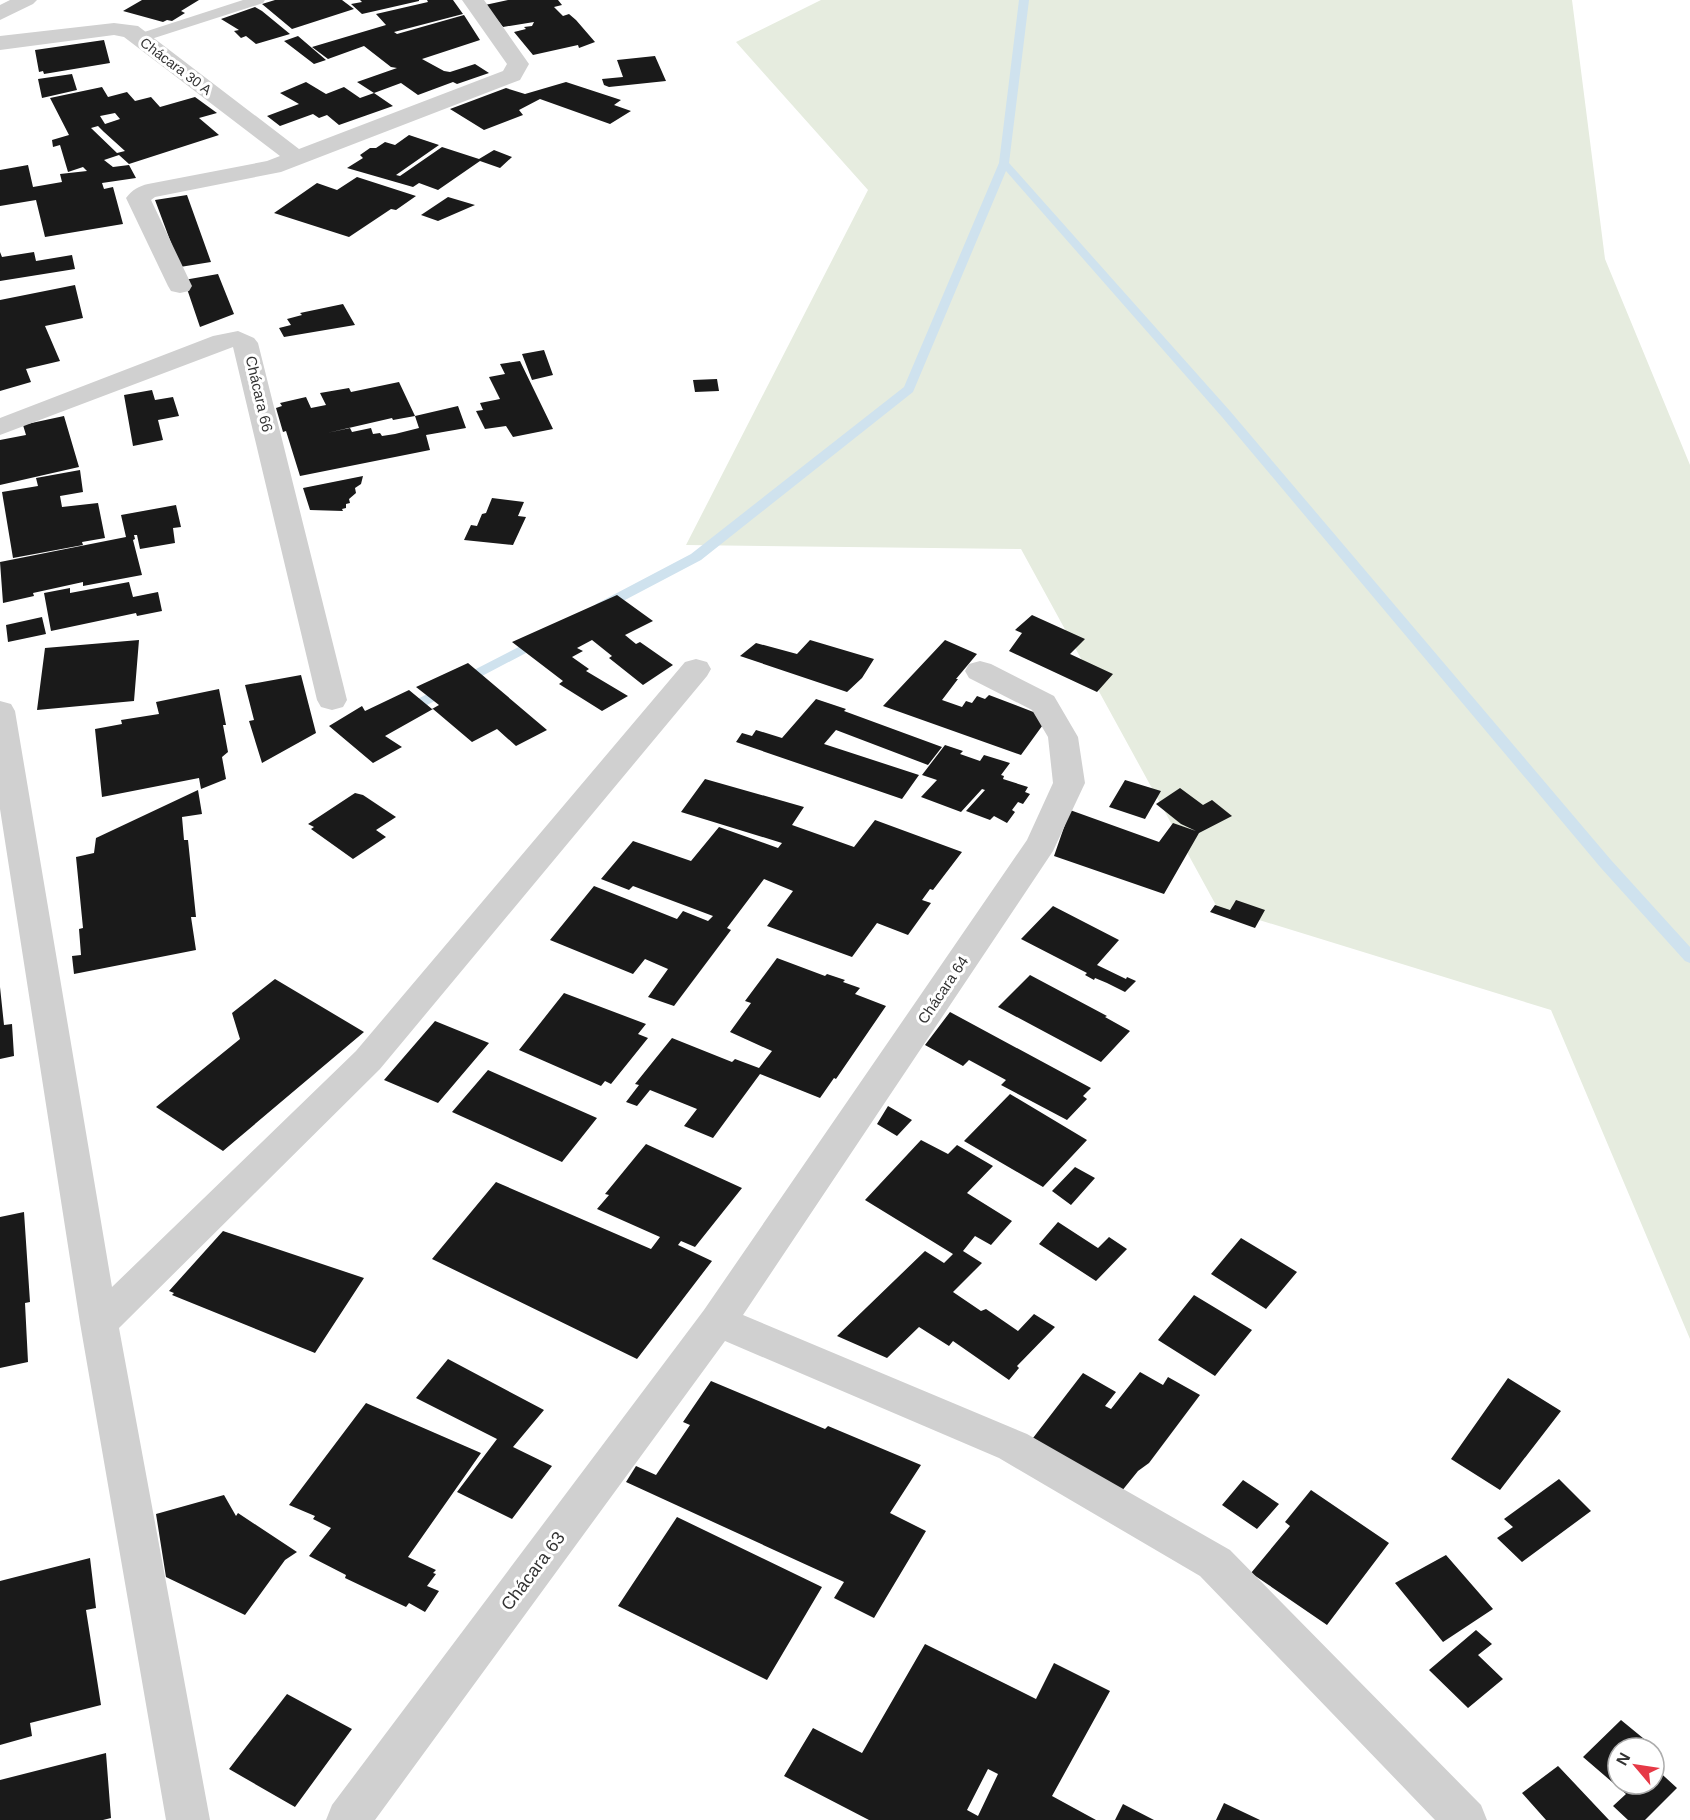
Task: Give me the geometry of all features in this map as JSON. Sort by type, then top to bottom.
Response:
[{"type":"street","points":[[0,14],[26,0]]},
{"type":"street","points":[[180,286],[138,198],[141,194],[148,190],[273,167],[512,75],[518,64],[473,0]]},
{"type":"street","name":"Chácara 30 A","points":[[0,43],[123,28],[140,38],[297,158]]},
{"type":"street","name":"Chácara 66","points":[[0,428],[222,341],[238,339],[245,343],[332,700]]},
{"type":"street","points":[[99,1323],[218,1210],[368,1060],[696,669]]},
{"type":"street","name":"Chácara 64","points":[[718,1321],[1042,843],[1069,783],[1063,737],[1043,703],[980,671]]},
{"type":"street","points":[[0,711],[99,1323],[188,1820]]},
{"type":"street","points":[[718,1321],[1013,1446],[1215,1563],[1465,1820]]},
{"type":"street","name":"Chácara 63","points":[[348,1820],[718,1321]]},
{"type":"lane","points":[[140,38],[258,0]]},
{"type":"shaded area","points":[[821,0],[1572,0],[1605,259],[1690,465],[1690,1339],[1551,1010],[1217,907],[1021,549],[686,545],[868,190],[736,42]]},
{"type":"building","points":[[142,0],[199,0],[181,11],[185,13],[172,21],[163,22],[123,11]]},
{"type":"building","points":[[275,0],[342,0],[354,9],[292,29],[262,4]]},
{"type":"building","points":[[360,0],[419,1],[362,14],[351,4],[362,2]]},
{"type":"building","points":[[427,0],[453,0],[463,14],[394,32],[397,34],[464,15],[480,40],[422,59],[444,71],[450,72],[475,64],[489,73],[457,84],[453,82],[418,95],[401,83],[374,93],[357,82],[397,68],[391,67],[364,46],[328,59],[312,47],[386,25],[376,14],[428,2]]},
{"type":"building","points":[[508,0],[558,0],[562,5],[554,7],[563,16],[569,14],[595,42],[579,48],[578,45],[533,55],[514,32],[532,26],[534,22],[503,27],[485,5]]},
{"type":"building","points":[[255,7],[290,34],[256,44],[246,36],[241,38],[234,31],[239,30],[221,19]]},
{"type":"building","points":[[298,36],[326,60],[314,64],[284,41]]},
{"type":"building","points":[[104,40],[110,63],[44,74],[43,71],[39,72],[35,50]]},
{"type":"building","points":[[655,56],[666,81],[609,87],[604,85],[602,79],[623,77],[617,60]]},
{"type":"building","points":[[72,74],[77,90],[42,98],[38,79]]},
{"type":"building","points":[[306,82],[326,94],[344,87],[360,98],[374,93],[393,106],[339,125],[327,115],[319,118],[313,114],[280,126],[267,116],[299,104],[280,93]]},
{"type":"building","points":[[566,82],[621,100],[614,105],[631,111],[610,124],[540,99],[519,110],[523,115],[484,130],[450,109],[506,88],[525,94]]},
{"type":"building","points":[[102,87],[108,97],[127,92],[135,101],[151,97],[160,107],[195,97],[217,113],[199,118],[219,135],[129,164],[119,155],[104,160],[113,167],[129,165],[136,178],[102,183],[104,189],[113,187],[123,224],[45,237],[36,200],[0,206],[0,170],[28,165],[33,187],[62,182],[60,174],[87,171],[83,167],[68,172],[60,145],[53,147],[52,140],[69,135],[50,98]],"holes":[[[115,113],[120,119],[105,124],[100,116]],[[98,126],[104,132],[125,151],[117,153],[91,128]]]},
{"type":"building","points":[[409,135],[439,145],[396,175],[400,176],[442,147],[479,159],[494,150],[512,157],[500,168],[480,161],[438,190],[419,183],[413,187],[347,168],[363,158],[360,155],[370,148],[376,148],[385,142],[395,145]]},
{"type":"building","points":[[357,177],[416,196],[396,210],[391,209],[349,237],[274,213],[317,183],[337,190]]},
{"type":"building","points":[[187,195],[211,262],[180,267],[155,200]]},
{"type":"building","points":[[448,197],[475,205],[438,221],[421,215]]},
{"type":"building","points":[[0,252],[2,257],[34,252],[36,261],[72,255],[75,269],[0,281]]},
{"type":"building","points":[[218,274],[234,314],[200,327],[184,280]]},
{"type":"building","points":[[75,285],[83,318],[45,326],[60,361],[26,369],[31,382],[0,391],[0,300]]},
{"type":"building","points":[[343,304],[355,325],[284,337],[279,328],[291,325],[287,319],[302,315],[300,313]]},
{"type":"building","points":[[544,350],[553,375],[532,380],[522,354]]},
{"type":"building","points":[[520,361],[553,429],[513,437],[506,426],[485,429],[476,411],[483,410],[480,403],[500,399],[489,377],[505,374],[500,364]]},
{"type":"building","points":[[717,379],[719,391],[695,392],[693,380]]},
{"type":"building","points":[[399,382],[415,416],[458,406],[466,428],[426,435],[430,450],[300,476],[276,408],[282,406],[280,403],[306,397],[311,408],[326,405],[320,393],[349,388],[351,392]],"holes":[[[415,416],[419,428],[395,434],[382,436],[380,433],[373,434],[371,428],[352,432],[350,428],[327,433],[392,418],[393,420]]]},
{"type":"building","points":[[152,390],[155,400],[173,397],[179,416],[158,420],[163,440],[133,446],[124,395]]},
{"type":"building","points":[[64,416],[79,467],[0,485],[0,440],[26,435],[23,425]]},
{"type":"building","points":[[80,470],[83,492],[60,496],[62,507],[98,503],[105,538],[82,542],[83,545],[13,558],[2,492],[38,486],[36,478]]},
{"type":"building","points":[[363,476],[361,484],[355,488],[356,493],[349,499],[350,503],[346,504],[343,511],[310,510],[303,488]]},
{"type":"building","points":[[492,498],[524,502],[518,516],[526,517],[513,545],[464,540],[471,525],[477,526],[482,514],[486,513]]},
{"type":"building","points":[[176,505],[181,527],[173,528],[175,543],[140,549],[137,535],[134,535],[133,540],[142,575],[83,586],[83,582],[33,593],[34,596],[3,603],[0,562],[126,537],[121,515]]},
{"type":"building","points":[[129,582],[133,597],[158,592],[162,611],[137,616],[136,613],[51,631],[44,593],[70,588],[70,593]]},
{"type":"building","points":[[617,595],[653,621],[625,635],[636,644],[640,642],[673,665],[643,685],[609,658],[612,656],[592,640],[577,648],[583,651],[572,657],[589,669],[586,671],[628,696],[602,711],[559,684],[563,681],[512,642]]},
{"type":"building","points":[[1032,615],[1085,639],[1070,654],[1113,674],[1097,692],[1009,651],[1022,633],[1015,630]]},
{"type":"building","points":[[42,617],[46,634],[8,642],[6,625]]},
{"type":"building","points":[[139,640],[134,701],[37,710],[45,648]]},
{"type":"building","points":[[810,640],[874,659],[862,678],[847,692],[740,656],[756,643],[797,654]]},
{"type":"building","points":[[945,640],[977,654],[942,700],[962,707],[966,701],[972,703],[977,696],[985,699],[989,695],[1036,713],[1045,722],[1021,755],[883,706]]},
{"type":"building","points":[[468,663],[547,730],[516,746],[497,729],[472,742],[433,709],[385,736],[402,747],[373,763],[329,726],[362,706],[365,711],[409,690],[432,709],[439,705],[416,687]]},
{"type":"building","points":[[301,675],[316,733],[262,763],[249,721],[254,720],[245,685]]},
{"type":"building","points":[[219,689],[226,725],[223,725],[228,752],[222,757],[226,779],[201,789],[199,778],[102,797],[95,729],[122,724],[121,720],[159,714],[156,702]]},
{"type":"building","points":[[816,699],[942,747],[928,765],[836,730],[824,744],[919,775],[902,799],[736,742],[742,733],[752,736],[756,730],[782,738]]},
{"type":"building","points":[[945,745],[963,751],[960,754],[980,761],[984,755],[1010,763],[1001,775],[1004,776],[1003,779],[1028,787],[1025,792],[1030,794],[1023,804],[1018,802],[1012,810],[1015,812],[1007,823],[994,816],[990,820],[966,811],[985,790],[982,789],[961,812],[921,797],[937,780],[922,775]]},
{"type":"building","points":[[705,779],[804,807],[792,825],[854,847],[875,820],[962,852],[933,890],[930,889],[922,900],[931,903],[908,935],[877,923],[852,957],[767,926],[793,891],[764,879],[727,928],[731,930],[674,1006],[648,997],[668,969],[645,959],[633,974],[550,940],[594,886],[677,919],[683,911],[708,921],[713,916],[633,886],[629,890],[601,879],[633,841],[691,861],[719,827],[778,848],[782,843],[681,812]]},
{"type":"building","points":[[1125,780],[1161,791],[1145,819],[1109,807]]},
{"type":"building","points":[[1180,788],[1203,805],[1212,800],[1232,816],[1199,833],[1164,894],[1054,856],[1070,810],[1159,842],[1173,823],[1196,831],[1181,824],[1156,804]]},
{"type":"building","points":[[198,790],[202,814],[182,817],[184,840],[188,840],[196,917],[191,917],[196,950],[74,974],[72,956],[81,955],[79,929],[83,928],[76,857],[94,853],[96,838]]},
{"type":"building","points":[[355,793],[363,795],[396,817],[376,830],[386,837],[353,859],[311,829],[314,827],[308,824]]},
{"type":"building","points":[[1236,900],[1265,910],[1255,928],[1210,912],[1215,905],[1230,910]]},
{"type":"building","points":[[1053,906],[1119,940],[1097,965],[1126,979],[1127,977],[1136,981],[1125,992],[1095,978],[1094,980],[1085,975],[1087,973],[1021,939]]},
{"type":"building","points":[[777,958],[825,976],[827,974],[845,980],[843,982],[860,988],[855,994],[886,1006],[836,1079],[834,1078],[820,1098],[760,1074],[713,1138],[684,1126],[697,1109],[650,1090],[637,1106],[626,1102],[639,1085],[635,1084],[672,1038],[732,1062],[735,1059],[759,1068],[772,1051],[730,1032],[751,1003],[745,1001]]},
{"type":"building","points":[[1030,975],[1107,1016],[1105,1017],[1130,1031],[1101,1062],[998,1007]]},
{"type":"building","points":[[275,979],[364,1032],[223,1151],[156,1107],[240,1039],[232,1013]]},
{"type":"building","points":[[0,987],[4,1025],[12,1024],[14,1056],[0,1059]]},
{"type":"building","points":[[564,993],[646,1024],[638,1034],[648,1038],[611,1084],[605,1081],[601,1086],[519,1050]]},
{"type":"building","points":[[950,1012],[1091,1088],[1083,1096],[1087,1099],[1067,1120],[1001,1085],[1006,1080],[969,1060],[963,1066],[925,1045]]},
{"type":"building","points":[[435,1021],[489,1043],[438,1103],[384,1080]]},
{"type":"building","points":[[488,1070],[597,1118],[562,1162],[452,1112]]},
{"type":"building","points":[[1010,1094],[1087,1140],[1043,1187],[964,1141]]},
{"type":"building","points":[[888,1106],[912,1120],[897,1136],[877,1124]]},
{"type":"building","points":[[921,1140],[948,1154],[957,1145],[993,1166],[967,1193],[1012,1221],[991,1245],[975,1236],[963,1251],[982,1263],[953,1292],[981,1311],[986,1309],[1018,1331],[1034,1314],[1055,1327],[1017,1366],[1019,1368],[1009,1380],[953,1341],[949,1346],[919,1327],[887,1358],[837,1336],[925,1251],[944,1263],[953,1254],[865,1200]]},
{"type":"building","points":[[646,1144],[742,1188],[695,1247],[681,1241],[678,1245],[712,1261],[637,1359],[432,1259],[496,1182],[651,1249],[660,1237],[597,1209],[609,1195],[605,1194]]},
{"type":"building","points":[[1075,1167],[1095,1178],[1071,1205],[1052,1191]]},
{"type":"building","points":[[24,1212],[30,1302],[25,1303],[28,1362],[0,1368],[0,1217]]},
{"type":"building","points":[[1058,1222],[1098,1248],[1109,1237],[1127,1249],[1096,1281],[1039,1244]]},
{"type":"building","points":[[223,1231],[364,1278],[315,1353],[172,1295],[174,1293],[169,1291]]},
{"type":"building","points":[[1241,1238],[1297,1272],[1266,1309],[1211,1274]]},
{"type":"building","points":[[1194,1295],[1252,1330],[1215,1376],[1158,1340]]},
{"type":"building","points":[[448,1359],[544,1410],[513,1447],[552,1466],[512,1519],[457,1492],[497,1439],[416,1398]]},
{"type":"building","points":[[1140,1372],[1163,1385],[1168,1377],[1200,1395],[1149,1463],[1138,1471],[1121,1492],[1033,1438],[1083,1373],[1116,1392],[1105,1406],[1111,1409]]},
{"type":"building","points":[[1508,1378],[1561,1411],[1500,1490],[1451,1459]]},
{"type":"building","points":[[711,1381],[825,1429],[828,1426],[921,1465],[890,1513],[926,1531],[874,1618],[834,1598],[844,1582],[626,1482],[636,1466],[656,1475],[690,1425],[683,1422]]},
{"type":"building","points":[[366,1403],[481,1453],[408,1557],[436,1570],[433,1573],[436,1574],[427,1586],[439,1591],[425,1612],[409,1603],[406,1607],[345,1578],[346,1575],[309,1556],[331,1528],[313,1519],[315,1516],[289,1505]]},
{"type":"building","points":[[1559,1479],[1591,1511],[1522,1562],[1497,1538],[1513,1527],[1504,1519]]},
{"type":"building","points":[[1243,1480],[1279,1504],[1257,1529],[1222,1505]]},
{"type":"building","points":[[1311,1490],[1389,1543],[1327,1625],[1251,1573],[1290,1526],[1285,1522]]},
{"type":"building","points":[[224,1495],[236,1516],[238,1513],[297,1552],[285,1560],[245,1615],[166,1577],[156,1514]]},
{"type":"building","points":[[677,1517],[822,1587],[767,1680],[618,1606]]},
{"type":"building","points":[[1446,1555],[1493,1609],[1443,1642],[1395,1583]]},
{"type":"building","points":[[90,1558],[96,1608],[86,1610],[101,1705],[30,1723],[32,1736],[0,1745],[0,1581]]},
{"type":"building","points":[[1476,1630],[1492,1644],[1478,1655],[1503,1679],[1468,1708],[1429,1670]]},
{"type":"building","points":[[925,1644],[1036,1699],[1054,1663],[1110,1691],[1052,1796],[1096,1820],[869,1820],[784,1776],[813,1728],[862,1753]],"holes":[[[988,1769],[998,1774],[978,1816],[967,1810]]]},
{"type":"building","points":[[287,1694],[352,1729],[295,1807],[229,1769]]},
{"type":"building","points":[[1621,1720],[1640,1736],[1606,1736],[1606,1777],[1583,1757]]},
{"type":"building","points":[[106,1753],[111,1818],[103,1820],[0,1820],[0,1780]]},
{"type":"building","points":[[1558,1766],[1609,1820],[1546,1820],[1522,1793]]},
{"type":"building","points":[[1666,1778],[1677,1788],[1645,1820],[1628,1820],[1613,1806],[1624,1796],[1666,1796]]},
{"type":"building","points":[[1224,1803],[1260,1820],[1216,1820]]},
{"type":"building","points":[[1123,1804],[1154,1820],[1115,1820]]},
{"type":"waterway","points":[[1004,163],[1024,0]]},
{"type":"waterway","points":[[601,607],[696,557],[909,389],[1004,163]]},
{"type":"waterway","points":[[1004,163],[1226,414],[1606,864],[1690,957]]},
{"type":"waterway","points":[[405,711],[538,641]]}]
